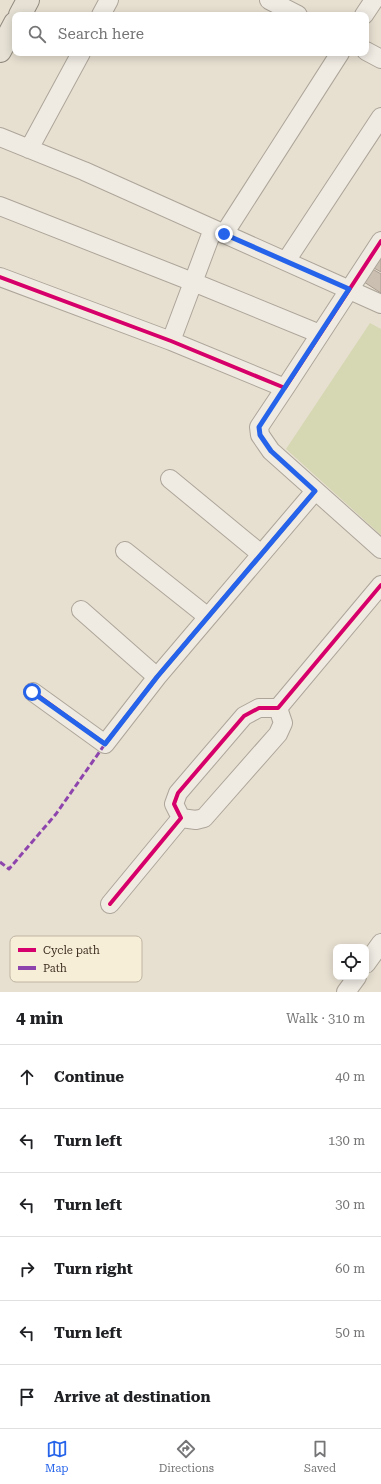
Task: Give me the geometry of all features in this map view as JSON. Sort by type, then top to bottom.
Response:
[{"type":"main road","points":[[22,12],[28,0]]},
{"type":"main road","points":[[0,51],[12,29]]},
{"type":"street","points":[[103,12],[109,0]]},
{"type":"street","points":[[269,0],[298,9]]},
{"type":"street","points":[[366,12],[374,0]]},
{"type":"street","points":[[369,53],[381,59]]},
{"type":"street","points":[[29,149],[79,56]]},
{"type":"street","points":[[171,341],[193,282],[219,232],[338,56]]},
{"type":"street","points":[[286,261],[381,117]]},
{"type":"street","points":[[0,137],[84,171],[381,304]]},
{"type":"street","points":[[0,206],[320,334]]},
{"type":"street","points":[[381,240],[259,427],[260,435],[271,451],[381,549]]},
{"type":"street","points":[[0,277],[171,341],[285,388]]},
{"type":"street","points":[[170,479],[262,554]]},
{"type":"street","points":[[32,692],[105,744],[157,677],[315,491]]},
{"type":"street","points":[[125,551],[208,616]]},
{"type":"street","points":[[278,708],[381,585]]},
{"type":"street","points":[[81,610],[157,677]]},
{"type":"street","points":[[181,818],[174,804],[178,793],[244,716],[259,708],[278,708]]},
{"type":"street","points":[[181,818],[196,820],[204,818],[215,806],[278,734],[283,723],[278,708]]},
{"type":"street","points":[[110,904],[181,818]]},
{"type":"street","points":[[369,960],[381,943]]},
{"type":"street","points":[[346,992],[354,980]]},
{"type":"green space","points":[[370,323],[381,329],[381,535],[286,449]]},
{"type":"building","points":[[381,257],[381,272],[374,268]]},
{"type":"building","points":[[369,267],[381,274],[381,293],[361,280]]},
{"type":"marked path","points":[[0,862],[9,869],[56,814],[105,744]]},
{"type":"cycle path","points":[[0,277],[171,341],[285,388],[381,241]]},
{"type":"cycle path","points":[[33,692],[105,744],[157,677],[315,491]]},
{"type":"cycle path","points":[[110,904],[181,818],[174,804],[178,793],[244,716],[259,708],[278,708],[381,585]]},
{"type":"route","points":[[32,692],[105,744],[157,677],[315,491],[271,451],[260,435],[259,427],[349,289],[224,234]]}]
